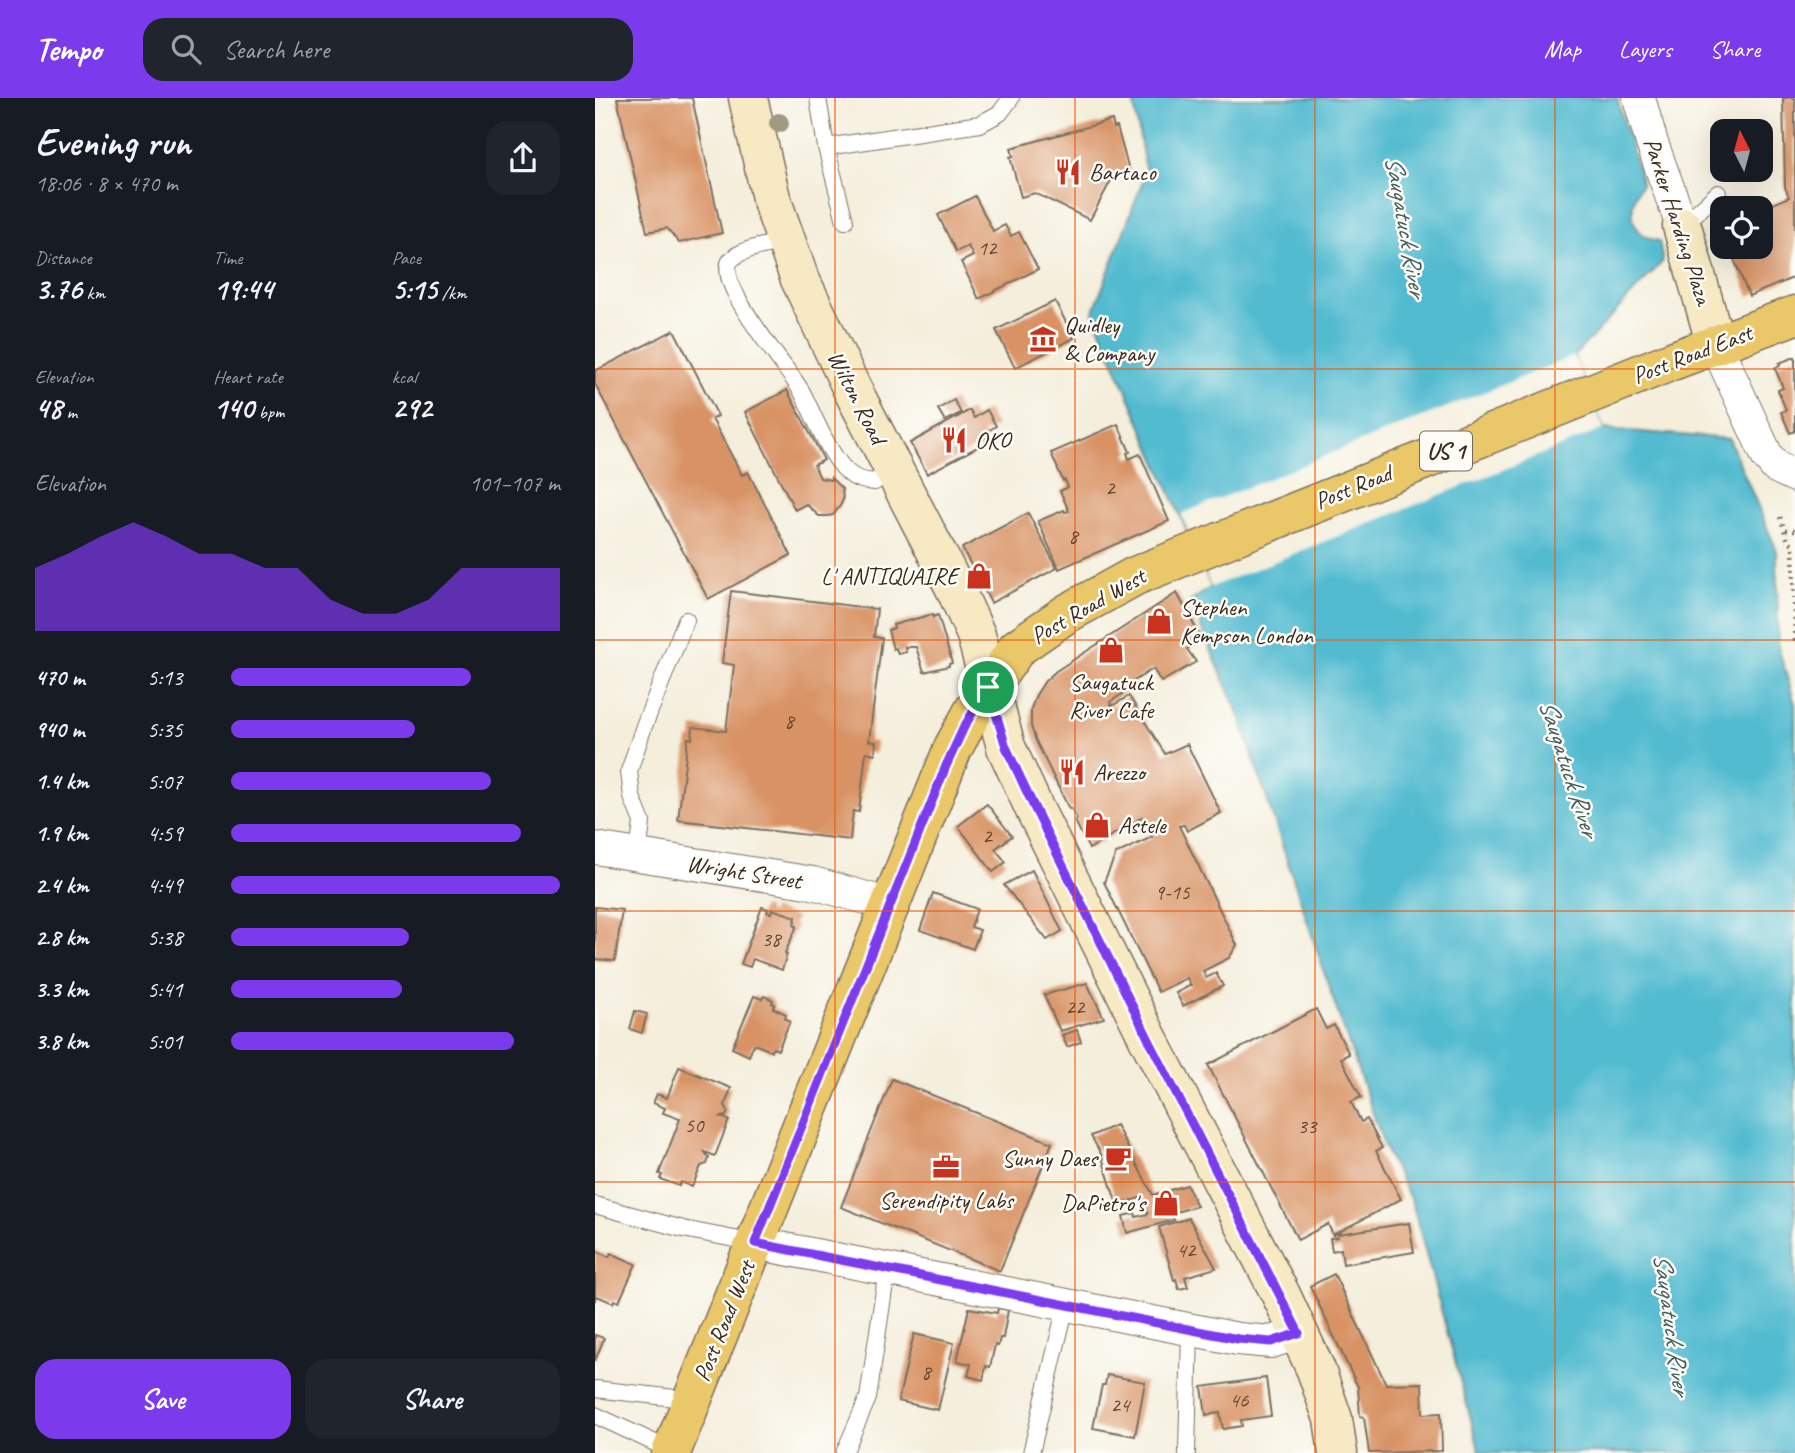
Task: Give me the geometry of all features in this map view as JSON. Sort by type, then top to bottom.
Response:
[{"type":"main road","name":"Wilton Road","points":[[748,98],[763,168],[799,277],[826,337],[976,635],[1006,747],[1045,831],[1299,1333],[1324,1391],[1333,1419],[1339,1453]]},
{"type":"main road","name":"Parker Harding Plaza","points":[[1682,226],[1716,345]]},
{"type":"main road","name":"Post Road East","points":[[1589,394],[1795,315]]},
{"type":"main road","name":"Post Road","points":[[1196,551],[1589,394]]},
{"type":"main road","name":"Post Road West","points":[[672,1452],[953,748],[988,687],[1017,649],[1066,614],[1135,576],[1196,551]]},
{"type":"street","name":"Parker Harding Plaza","points":[[1639,98],[1682,226]]},
{"type":"street","points":[[1716,345],[1767,456],[1776,467],[1795,476]]},
{"type":"street","name":"Wright Street","points":[[595,848],[813,883],[891,905]]},
{"type":"street","points":[[755,1243],[1238,1339],[1271,1342],[1299,1333]]},
{"type":"lane","points":[[818,98],[826,147],[845,221]]},
{"type":"lane","points":[[826,147],[980,124],[1000,113],[1011,98]]},
{"type":"lane","points":[[1682,226],[1718,193]]},
{"type":"lane","points":[[785,241],[742,253],[727,265],[727,275],[753,324],[796,381],[835,457],[851,476],[875,482],[892,465]]},
{"type":"lane","points":[[638,855],[642,822],[632,797],[629,771],[686,620]]},
{"type":"lane","points":[[595,1205],[683,1229],[755,1243]]},
{"type":"lane","points":[[844,1453],[868,1398],[887,1270]]},
{"type":"lane","points":[[1031,1453],[1066,1305]]},
{"type":"lane","points":[[1187,1453],[1190,1330]]},
{"type":"lane","points":[[595,1389],[693,1400]]},
{"type":"lane","points":[[595,1415],[672,1452]]},
{"type":"path","points":[[1780,517],[1788,541],[1794,544],[1795,643]]},
{"type":"path","points":[[1786,530],[1795,530]]},
{"type":"water","name":"Saugatuck River","points":[[1133,98],[1617,98],[1642,184],[1634,201],[1633,218],[1641,233],[1659,241],[1663,261],[1574,356],[1604,429],[1729,439],[1777,551],[1778,647],[1795,704],[1795,1453],[1480,1453],[1412,1202],[1387,1153],[1239,714],[1190,602],[1211,587],[1093,313],[1146,173]]},
{"type":"pier","points":[[1574,356],[1604,429],[1211,587],[1181,514]]},
{"type":"building","points":[[617,98],[692,98],[722,233],[679,243],[667,228],[647,232]]},
{"type":"building","points":[[1783,98],[1795,98],[1795,277],[1749,296],[1734,259],[1773,259],[1773,204],[1789,197],[1785,187]]},
{"type":"building","name":"Bartaco","points":[[1112,120],[1114,128],[1117,127],[1129,170],[1115,173],[1090,220],[1035,193],[1021,197],[1010,157],[1013,156],[1011,148]]},
{"type":"building","points":[[975,196],[993,231],[1005,225],[1011,236],[1019,232],[1038,269],[979,299],[961,262],[973,256],[968,246],[956,252],[938,215]]},
{"type":"building","points":[[1055,301],[1074,338],[1015,368],[996,330]]},
{"type":"building","points":[[674,330],[718,416],[712,419],[742,475],[748,472],[791,555],[708,599],[595,384],[595,371]]},
{"type":"building","points":[[1795,357],[1795,431],[1790,433],[1781,412],[1786,410],[1778,390],[1783,388],[1775,368],[1780,366],[1779,363]]},
{"type":"building","points":[[787,390],[824,460],[814,465],[820,478],[831,478],[842,489],[843,500],[833,515],[819,516],[806,504],[795,510],[745,412]]},
{"type":"building","points":[[954,400],[961,413],[945,421],[938,409]]},
{"type":"building","points":[[970,410],[974,418],[987,410],[996,426],[983,434],[987,442],[927,474],[910,443]]},
{"type":"building","points":[[1118,424],[1130,452],[1127,453],[1129,459],[1140,454],[1169,521],[1059,569],[1038,521],[1064,510],[1069,511],[1060,491],[1068,487],[1051,453]]},
{"type":"building","points":[[1028,513],[1057,568],[991,603],[962,548]]},
{"type":"building","points":[[731,591],[877,609],[874,637],[882,638],[869,741],[876,742],[875,754],[866,752],[859,812],[853,811],[850,840],[678,820],[688,738],[692,739],[693,727],[726,731],[734,665],[722,663]]},
{"type":"building","points":[[1177,593],[1202,640],[1187,649],[1196,662],[1161,682],[1153,669],[1126,686],[1128,690],[1110,702],[1112,706],[1129,696],[1165,754],[1187,744],[1221,813],[1187,831],[1184,825],[1179,826],[1237,945],[1229,958],[1203,971],[1206,978],[1216,973],[1223,986],[1183,1006],[1176,993],[1191,985],[1187,978],[1158,992],[1104,882],[1116,854],[1152,837],[1142,817],[1089,849],[1031,726],[1031,709],[1045,681],[1056,671]]},
{"type":"building","points":[[933,614],[933,617],[938,615],[952,663],[924,672],[916,647],[905,647],[906,652],[898,654],[896,648],[893,649],[888,630],[894,628],[893,625]]},
{"type":"building","points":[[987,804],[1012,836],[995,849],[1006,862],[993,872],[958,826]]},
{"type":"building","points":[[1032,870],[1062,931],[1047,940],[1004,885]]},
{"type":"building","points":[[933,893],[977,909],[971,927],[980,930],[973,949],[920,930]]},
{"type":"building","points":[[595,907],[622,910],[615,961],[595,959]]},
{"type":"building","points":[[762,907],[768,909],[767,912],[771,913],[772,909],[796,917],[794,925],[797,926],[785,953],[787,954],[782,970],[753,959],[750,967],[741,964]]},
{"type":"building","points":[[1087,983],[1104,1018],[1060,1031],[1044,995]]},
{"type":"building","points":[[754,996],[773,1000],[773,1008],[786,1014],[785,1018],[790,1021],[778,1050],[773,1048],[771,1051],[754,1044],[749,1056],[732,1048]]},
{"type":"building","points":[[1316,1009],[1326,1029],[1334,1025],[1349,1054],[1341,1058],[1361,1097],[1351,1102],[1361,1122],[1367,1119],[1382,1148],[1376,1151],[1401,1199],[1333,1235],[1328,1224],[1298,1240],[1208,1065]]},
{"type":"building","points":[[635,1011],[647,1014],[642,1033],[630,1029]]},
{"type":"building","points":[[1077,1030],[1081,1042],[1067,1047],[1062,1035]]},
{"type":"building","points":[[679,1067],[731,1088],[725,1105],[728,1111],[726,1116],[721,1117],[729,1120],[715,1156],[705,1152],[709,1158],[707,1164],[701,1166],[692,1187],[681,1182],[679,1186],[660,1179],[662,1175],[659,1174],[680,1119],[663,1113],[665,1108],[653,1103],[657,1094],[667,1098]]},
{"type":"building","points":[[892,1079],[1052,1143],[1000,1271],[841,1207]]},
{"type":"building","points":[[1116,1125],[1153,1195],[1187,1185],[1197,1206],[1172,1213],[1174,1220],[1127,1233],[1123,1216],[1148,1214],[1143,1197],[1117,1205],[1101,1154],[1091,1136]]},
{"type":"building","points":[[1189,1218],[1216,1268],[1185,1277],[1188,1287],[1179,1289],[1159,1227]]},
{"type":"building","points":[[1409,1223],[1414,1252],[1343,1264],[1341,1249],[1332,1251],[1330,1238],[1338,1237],[1338,1234]]},
{"type":"building","points":[[595,1250],[609,1257],[611,1253],[636,1264],[619,1302],[614,1300],[613,1303],[597,1296],[595,1301]]},
{"type":"building","points":[[1334,1274],[1386,1384],[1422,1383],[1423,1414],[1441,1413],[1442,1451],[1369,1453],[1364,1417],[1360,1416],[1358,1387],[1310,1286]]},
{"type":"building","points":[[969,1308],[997,1313],[998,1308],[1008,1310],[1003,1338],[1000,1338],[998,1346],[995,1345],[990,1367],[986,1366],[983,1380],[968,1376],[971,1364],[957,1361]]},
{"type":"building","points":[[914,1334],[954,1343],[938,1410],[898,1401]]},
{"type":"building","points":[[595,1335],[604,1338],[595,1361]]},
{"type":"building","points":[[1107,1375],[1145,1382],[1135,1436],[1093,1428],[1102,1385],[1105,1385]]},
{"type":"building","points":[[1266,1378],[1271,1416],[1241,1420],[1242,1426],[1223,1429],[1220,1413],[1206,1415],[1202,1387]]},
{"type":"place","name":"Bartaco","points":[[1068,172]]},
{"type":"place","name":"Quidley & Company","points":[[1043,339]]},
{"type":"place","name":"OKO","points":[[954,440]]},
{"type":"place","name":"L' ANTIQUAIRE","points":[[979,576]]},
{"type":"place","name":"Stephen Kempson London","points":[[1159,621]]},
{"type":"place","name":"Saugatuck River Cafe","points":[[1111,650]]},
{"type":"place","name":"Arezzo","points":[[1072,772]]},
{"type":"place","name":"Astele","points":[[1097,825]]},
{"type":"place","name":"Sunny Daes","points":[[1118,1158]]},
{"type":"place","name":"Serendipity Labs","points":[[946,1167]]},
{"type":"place","name":"DaPietro's","points":[[1166,1203]]},
{"type":"route","points":[[988,687],[1006,747],[1034,807],[1149,1040],[1299,1333],[1271,1342],[1238,1339],[755,1243],[953,748],[988,687]]}]
